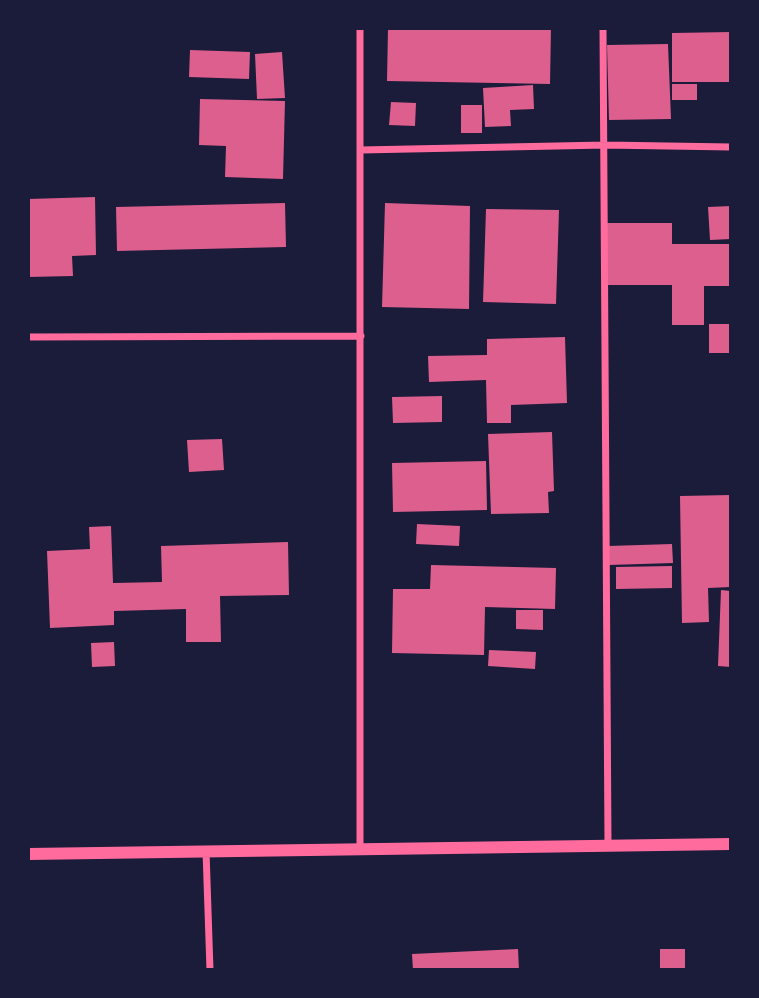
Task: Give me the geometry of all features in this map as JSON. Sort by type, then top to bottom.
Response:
[{"type":"street","points":[[360,28],[360,848]]},
{"type":"street","points":[[603,28],[606,145],[608,845]]},
{"type":"street","points":[[361,150],[606,145],[731,147]]},
{"type":"street","points":[[28,337],[361,336]]},
{"type":"street","points":[[28,854],[731,844]]},
{"type":"street","points":[[206,851],[210,970]]},
{"type":"building","points":[[388,28],[551,28],[550,84],[387,81]]},
{"type":"building","points":[[731,32],[731,82],[672,82],[672,33]]},
{"type":"building","points":[[668,44],[671,119],[609,120],[607,45]]},
{"type":"building","points":[[190,50],[250,52],[249,79],[189,77]]},
{"type":"building","points":[[282,52],[285,98],[257,99],[255,54]]},
{"type":"building","points":[[672,84],[697,84],[697,100],[672,100]]},
{"type":"building","points":[[533,85],[534,109],[510,110],[511,126],[485,127],[483,88]]},
{"type":"building","points":[[200,99],[285,101],[283,179],[225,177],[226,146],[199,145]]},
{"type":"building","points":[[391,102],[416,103],[415,126],[389,125]]},
{"type":"building","points":[[461,105],[482,105],[482,133],[461,133]]},
{"type":"building","points":[[95,197],[96,255],[72,256],[73,276],[28,277],[28,199]]},
{"type":"building","points":[[285,203],[286,247],[117,251],[116,207]]},
{"type":"building","points":[[385,203],[470,206],[469,309],[382,307]]},
{"type":"building","points":[[731,206],[731,239],[710,240],[708,207]]},
{"type":"building","points":[[486,209],[559,210],[556,304],[483,302]]},
{"type":"building","points":[[605,223],[672,223],[672,244],[731,244],[731,286],[704,286],[704,325],[672,325],[672,285],[605,285]]},
{"type":"building","points":[[709,324],[731,324],[731,353],[709,353]]},
{"type":"building","points":[[565,337],[567,403],[511,405],[511,423],[487,423],[486,380],[429,382],[428,356],[487,355],[487,339]]},
{"type":"building","points":[[442,396],[442,422],[393,423],[392,397]]},
{"type":"building","points":[[552,432],[554,491],[548,492],[549,513],[491,514],[488,434]]},
{"type":"building","points":[[222,439],[224,470],[189,472],[187,440]]},
{"type":"building","points":[[486,461],[487,510],[393,512],[392,463]]},
{"type":"building","points":[[731,495],[731,587],[708,588],[709,622],[682,623],[680,496]]},
{"type":"building","points":[[417,524],[460,526],[459,546],[416,544]]},
{"type":"building","points":[[111,526],[113,583],[162,582],[161,546],[288,542],[289,595],[220,596],[221,642],[186,642],[186,609],[114,611],[114,625],[50,628],[47,551],[90,549],[89,527]]},
{"type":"building","points":[[672,544],[673,563],[609,565],[608,546]]},
{"type":"building","points":[[431,565],[556,568],[555,609],[485,607],[484,655],[392,653],[393,589],[430,589]]},
{"type":"building","points":[[672,566],[672,588],[616,589],[616,567]]},
{"type":"building","points":[[721,590],[731,591],[731,667],[718,666]]},
{"type":"building","points":[[516,610],[543,610],[543,630],[516,629]]},
{"type":"building","points":[[114,642],[115,666],[92,667],[91,643]]},
{"type":"building","points":[[489,650],[536,652],[535,669],[488,666]]},
{"type":"building","points":[[518,949],[519,970],[413,970],[412,954]]},
{"type":"building","points":[[660,949],[685,949],[685,970],[660,970]]}]
